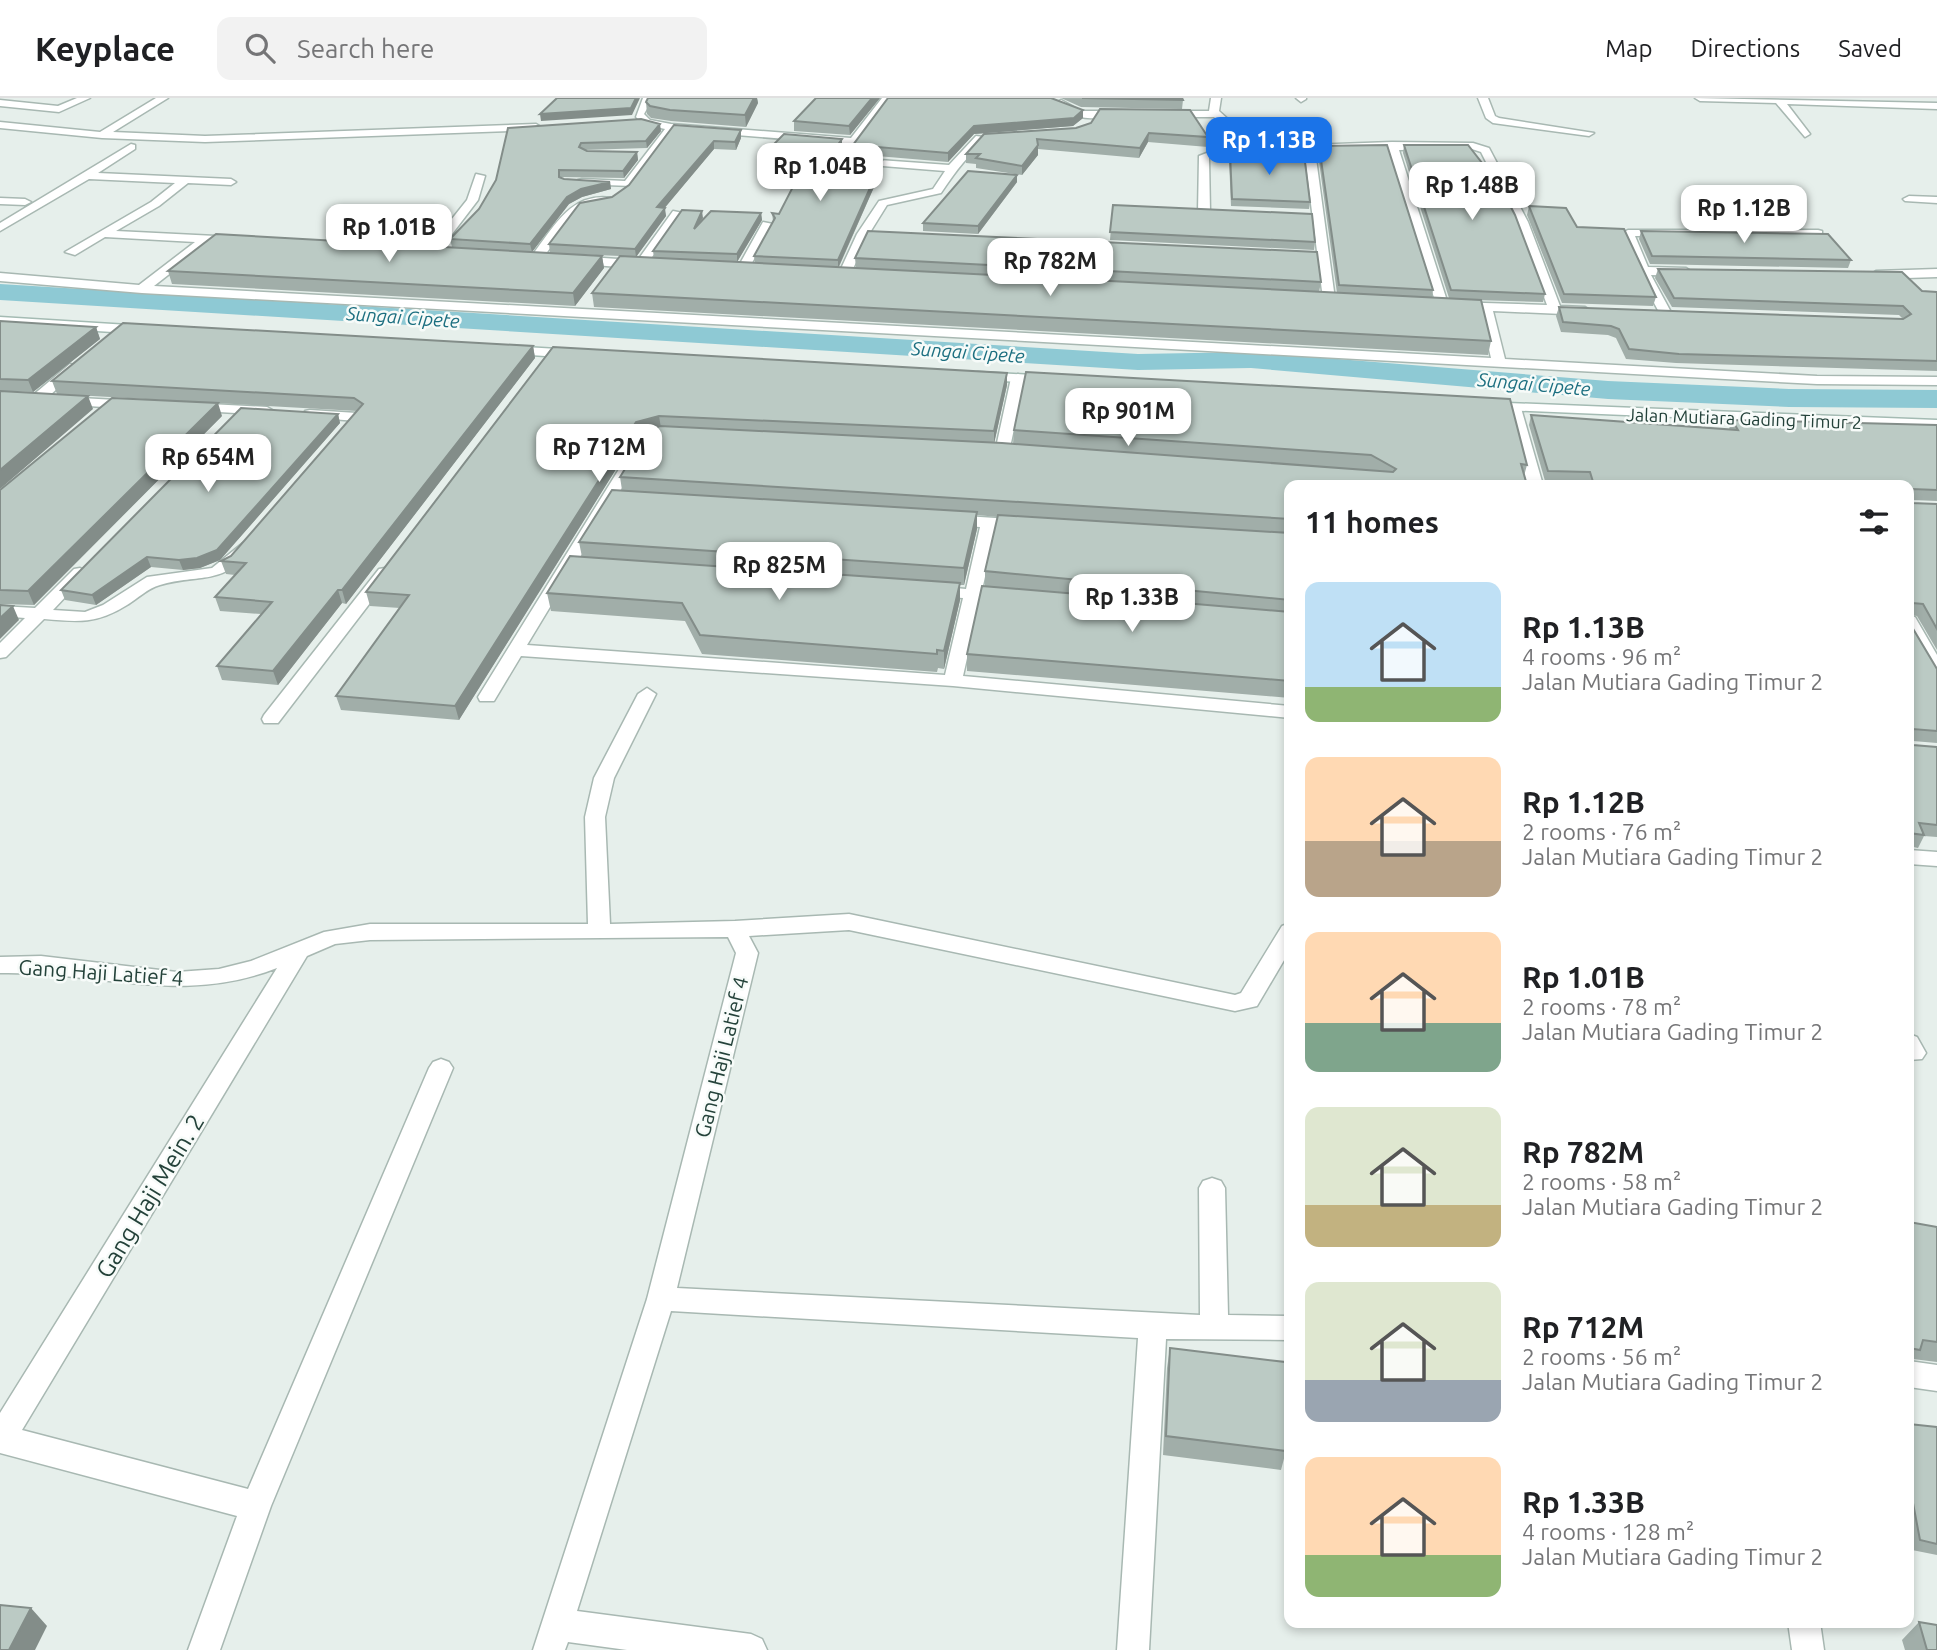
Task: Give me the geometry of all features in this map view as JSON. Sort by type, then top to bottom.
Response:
[{"type":"street","points":[[0,103],[58,109],[85,98]]},
{"type":"street","points":[[102,135],[163,98]]},
{"type":"street","points":[[643,120],[639,111],[648,98]]},
{"type":"street","points":[[1215,113],[1216,98]]},
{"type":"street","points":[[1483,98],[1491,118],[1497,121],[1589,133]]},
{"type":"street","points":[[1700,98],[1781,103],[1937,106]]},
{"type":"street","points":[[890,99],[842,157],[849,161],[955,171]]},
{"type":"street","points":[[1049,99],[1061,103],[1071,112],[1134,114]]},
{"type":"street","points":[[1781,103],[1805,134]]},
{"type":"street","points":[[1159,114],[1215,113],[1224,120],[1227,138]]},
{"type":"street","points":[[1084,129],[1095,114]]},
{"type":"street","points":[[629,121],[643,120],[671,127],[854,141]]},
{"type":"street","points":[[0,125],[102,135],[276,139],[547,126]]},
{"type":"street","points":[[550,258],[530,257],[576,207],[584,202],[610,200],[628,184],[671,127]]},
{"type":"street","points":[[845,273],[863,234],[883,203],[932,194],[955,171],[982,133],[994,138]]},
{"type":"street","points":[[1392,145],[1436,304],[1597,311]]},
{"type":"street","points":[[1329,299],[1323,257],[1311,216],[1309,148],[1474,146],[1485,150],[1522,222],[1556,309]]},
{"type":"street","points":[[0,228],[131,147]]},
{"type":"street","points":[[1204,212],[1203,156],[1217,152],[1270,154]]},
{"type":"street","points":[[639,154],[651,154]]},
{"type":"street","points":[[1297,155],[1310,156]]},
{"type":"street","points":[[419,251],[439,252],[472,200],[480,176]]},
{"type":"street","points":[[85,177],[231,182]]},
{"type":"street","points":[[71,251],[155,204],[184,181]]},
{"type":"street","points":[[566,181],[628,184]]},
{"type":"street","points":[[1909,199],[1937,200]]},
{"type":"street","points":[[0,201],[25,202]]},
{"type":"street","points":[[147,235],[158,212],[155,204]]},
{"type":"street","points":[[564,259],[614,267],[647,264],[677,213]]},
{"type":"street","points":[[743,269],[767,224]]},
{"type":"street","points":[[1666,314],[1627,235],[1630,232],[1818,233]]},
{"type":"street","points":[[105,234],[246,241]]},
{"type":"street","points":[[863,234],[877,234]]},
{"type":"street","points":[[142,289],[207,239]]},
{"type":"street","points":[[1309,256],[1323,257]]},
{"type":"street","points":[[1643,271],[1697,272]]},
{"type":"street","points":[[1866,275],[1937,273]]},
{"type":"street","points":[[0,277],[142,289],[584,307],[1499,363],[1817,380],[1937,381]]},
{"type":"street","points":[[1486,307],[1499,363]]},
{"type":"street","points":[[0,321],[162,331]]},
{"type":"street","points":[[103,344],[122,329]]},
{"type":"street","points":[[496,350],[592,355]]},
{"type":"street","points":[[534,374],[550,353]]},
{"type":"street","points":[[85,359],[31,399],[151,405]]},
{"type":"street","points":[[963,376],[1060,381]]},
{"type":"street","points":[[1002,452],[1018,378]]},
{"type":"street","points":[[92,421],[112,404]]},
{"type":"street","name":"Jalan Mutiara Gading Timur 2","points":[[1473,405],[1937,424]]},
{"type":"street","points":[[177,407],[357,416],[340,436]]},
{"type":"street","points":[[1514,408],[1534,480]]},
{"type":"street","points":[[222,429],[241,410]]},
{"type":"street","points":[[488,697],[566,566],[614,499],[644,440]]},
{"type":"street","points":[[934,519],[1044,526]]},
{"type":"street","points":[[953,681],[989,522]]},
{"type":"street","points":[[0,611],[87,617],[109,609],[153,581],[216,572],[228,565],[253,536]]},
{"type":"street","points":[[271,719],[397,557]]},
{"type":"street","points":[[0,653],[88,565]]},
{"type":"street","points":[[566,566],[593,568]]},
{"type":"street","points":[[918,590],[1027,599]]},
{"type":"street","points":[[1914,630],[1937,671]]},
{"type":"street","points":[[516,650],[953,681],[1284,711]]},
{"type":"street","points":[[599,931],[595,817],[604,778],[647,694]]},
{"type":"street","points":[[1914,857],[1937,859]]},
{"type":"street","points":[[734,929],[849,922],[1235,1003],[1249,1000],[1284,941]]},
{"type":"street","name":"Gang Haji Latief 4","points":[[0,965],[41,964],[177,980],[219,977],[298,953],[332,937],[370,932],[734,929],[745,944],[747,953],[661,1299],[553,1638]]},
{"type":"street","name":"Gang Haji Mein. 2","points":[[0,1438],[298,953]]},
{"type":"street","points":[[204,1650],[256,1506],[441,1068]]},
{"type":"street","points":[[1212,1188],[1214,1326]]},
{"type":"street","points":[[661,1299],[1153,1328],[1284,1328]]},
{"type":"street","points":[[1133,1650],[1153,1328]]},
{"type":"street","points":[[1914,1375],[1937,1378]]},
{"type":"street","points":[[0,1438],[256,1506]]},
{"type":"street","points":[[1805,1628],[1808,1650]]},
{"type":"street","points":[[553,1638],[751,1650]]},
{"type":"building","points":[[557,98],[636,98],[631,108],[540,114]]},
{"type":"building","points":[[648,98],[754,98],[745,115],[670,110],[650,106],[646,102]]},
{"type":"building","points":[[816,98],[872,98],[849,126],[794,121]]},
{"type":"building","points":[[888,98],[1051,98],[1083,110],[1074,118],[974,126],[948,153],[853,145]]},
{"type":"building","points":[[1082,98],[1182,98],[1183,100]]},
{"type":"building","points":[[1100,109],[1190,110],[1208,137],[1149,133],[1140,148],[1037,139],[1038,145],[1022,166],[976,158],[980,154],[966,154],[984,134],[1076,128],[1091,123]]},
{"type":"building","points":[[641,119],[660,124],[646,141],[581,143],[579,147],[587,151],[637,152],[623,171],[559,170],[559,177],[564,179],[610,182],[581,189],[567,197],[530,244],[450,239],[479,209],[496,180],[508,128]]},
{"type":"building","points":[[674,125],[741,130],[735,142],[714,141],[657,207],[665,208],[635,249],[549,244],[580,203],[612,197],[629,185]]},
{"type":"building","points":[[784,134],[842,139],[834,150],[843,158],[882,161],[838,260],[754,256],[775,218],[772,213],[779,214],[814,146],[774,144]]},
{"type":"building","points":[[1387,145],[1433,290],[1339,285],[1319,146]]},
{"type":"building","points":[[1404,145],[1468,145],[1500,186],[1515,215],[1545,294],[1451,290]]},
{"type":"building","points":[[1230,153],[1304,154],[1310,202],[1232,199]]},
{"type":"building","points":[[968,171],[1017,175],[978,226],[923,223]]},
{"type":"building","points":[[1113,205],[1312,214],[1315,242],[1110,232]]},
{"type":"building","points":[[1529,206],[1566,208],[1577,227],[1624,229],[1656,297],[1564,294]]},
{"type":"building","points":[[682,210],[702,211],[694,229],[711,211],[761,213],[737,254],[653,251]]},
{"type":"building","points":[[868,231],[1317,252],[1321,282],[855,258]]},
{"type":"building","points":[[1641,231],[1828,234],[1851,260],[1652,256]]},
{"type":"building","points":[[216,234],[602,256],[573,293],[168,271]]},
{"type":"building","points":[[620,256],[1481,300],[1491,341],[592,293]]},
{"type":"building","points":[[1658,269],[1902,272],[1922,291],[1937,292],[1937,361],[1679,354],[1629,349],[1619,329],[1563,322],[1559,307],[1903,319],[1911,314],[1903,306],[1674,298]]},
{"type":"building","points":[[0,321],[96,327],[28,380],[0,379]]},
{"type":"building","points":[[123,323],[533,346],[342,590],[338,590],[273,671],[217,666],[272,602],[215,597],[246,563],[221,561],[231,556],[363,404],[354,398],[52,381]]},
{"type":"building","points":[[553,347],[1007,373],[994,431],[659,416],[636,422],[455,706],[336,696],[409,595],[366,592]]},
{"type":"building","points":[[1026,372],[1510,399],[1527,465],[1521,464],[1526,480],[1284,480],[1284,519],[620,477],[649,430],[660,426],[1002,443],[1393,472],[1396,469],[1371,455],[1014,430]]},
{"type":"building","points":[[0,391],[88,396],[0,470]]},
{"type":"building","points":[[112,398],[218,403],[28,591],[0,590],[0,490]]},
{"type":"building","points":[[241,408],[338,414],[217,550],[197,558],[179,560],[147,557],[92,595],[61,590]]},
{"type":"building","points":[[1531,415],[1738,430],[1732,420],[1937,425],[1937,490],[1914,489],[1914,480],[1592,480],[1590,472],[1548,471]]},
{"type":"building","points":[[612,490],[977,512],[964,568],[579,542]]},
{"type":"building","points":[[1914,503],[1937,504],[1937,629],[1923,604],[1914,603]]},
{"type":"building","points":[[998,515],[1284,533],[1284,599],[985,571]]},
{"type":"building","points":[[570,556],[960,583],[944,651],[937,650],[937,654],[700,635],[682,603],[547,593]]},
{"type":"building","points":[[982,586],[1284,611],[1284,680],[967,654]]},
{"type":"building","points":[[0,605],[13,606],[0,618]]},
{"type":"building","points":[[1914,630],[1937,669],[1937,731],[1914,729]]},
{"type":"building","points":[[1914,745],[1937,747],[1937,825],[1919,823],[1924,835],[1914,834]]},
{"type":"building","points":[[1914,1223],[1937,1227],[1937,1342],[1923,1340],[1920,1350],[1914,1349]]},
{"type":"building","points":[[1170,1348],[1284,1362],[1284,1451],[1166,1436]]},
{"type":"building","points":[[1914,1425],[1937,1427],[1937,1544],[1920,1540],[1914,1508]]},
{"type":"building","points":[[0,1605],[31,1608],[9,1650],[0,1650]]},
{"type":"building","points":[[1919,1622],[1937,1625],[1937,1650],[1927,1650]]},
{"type":"waterway","name":"Sungai Cipete","points":[[0,292],[1138,362],[1251,360],[1608,390],[1789,398],[1937,399]]}]
